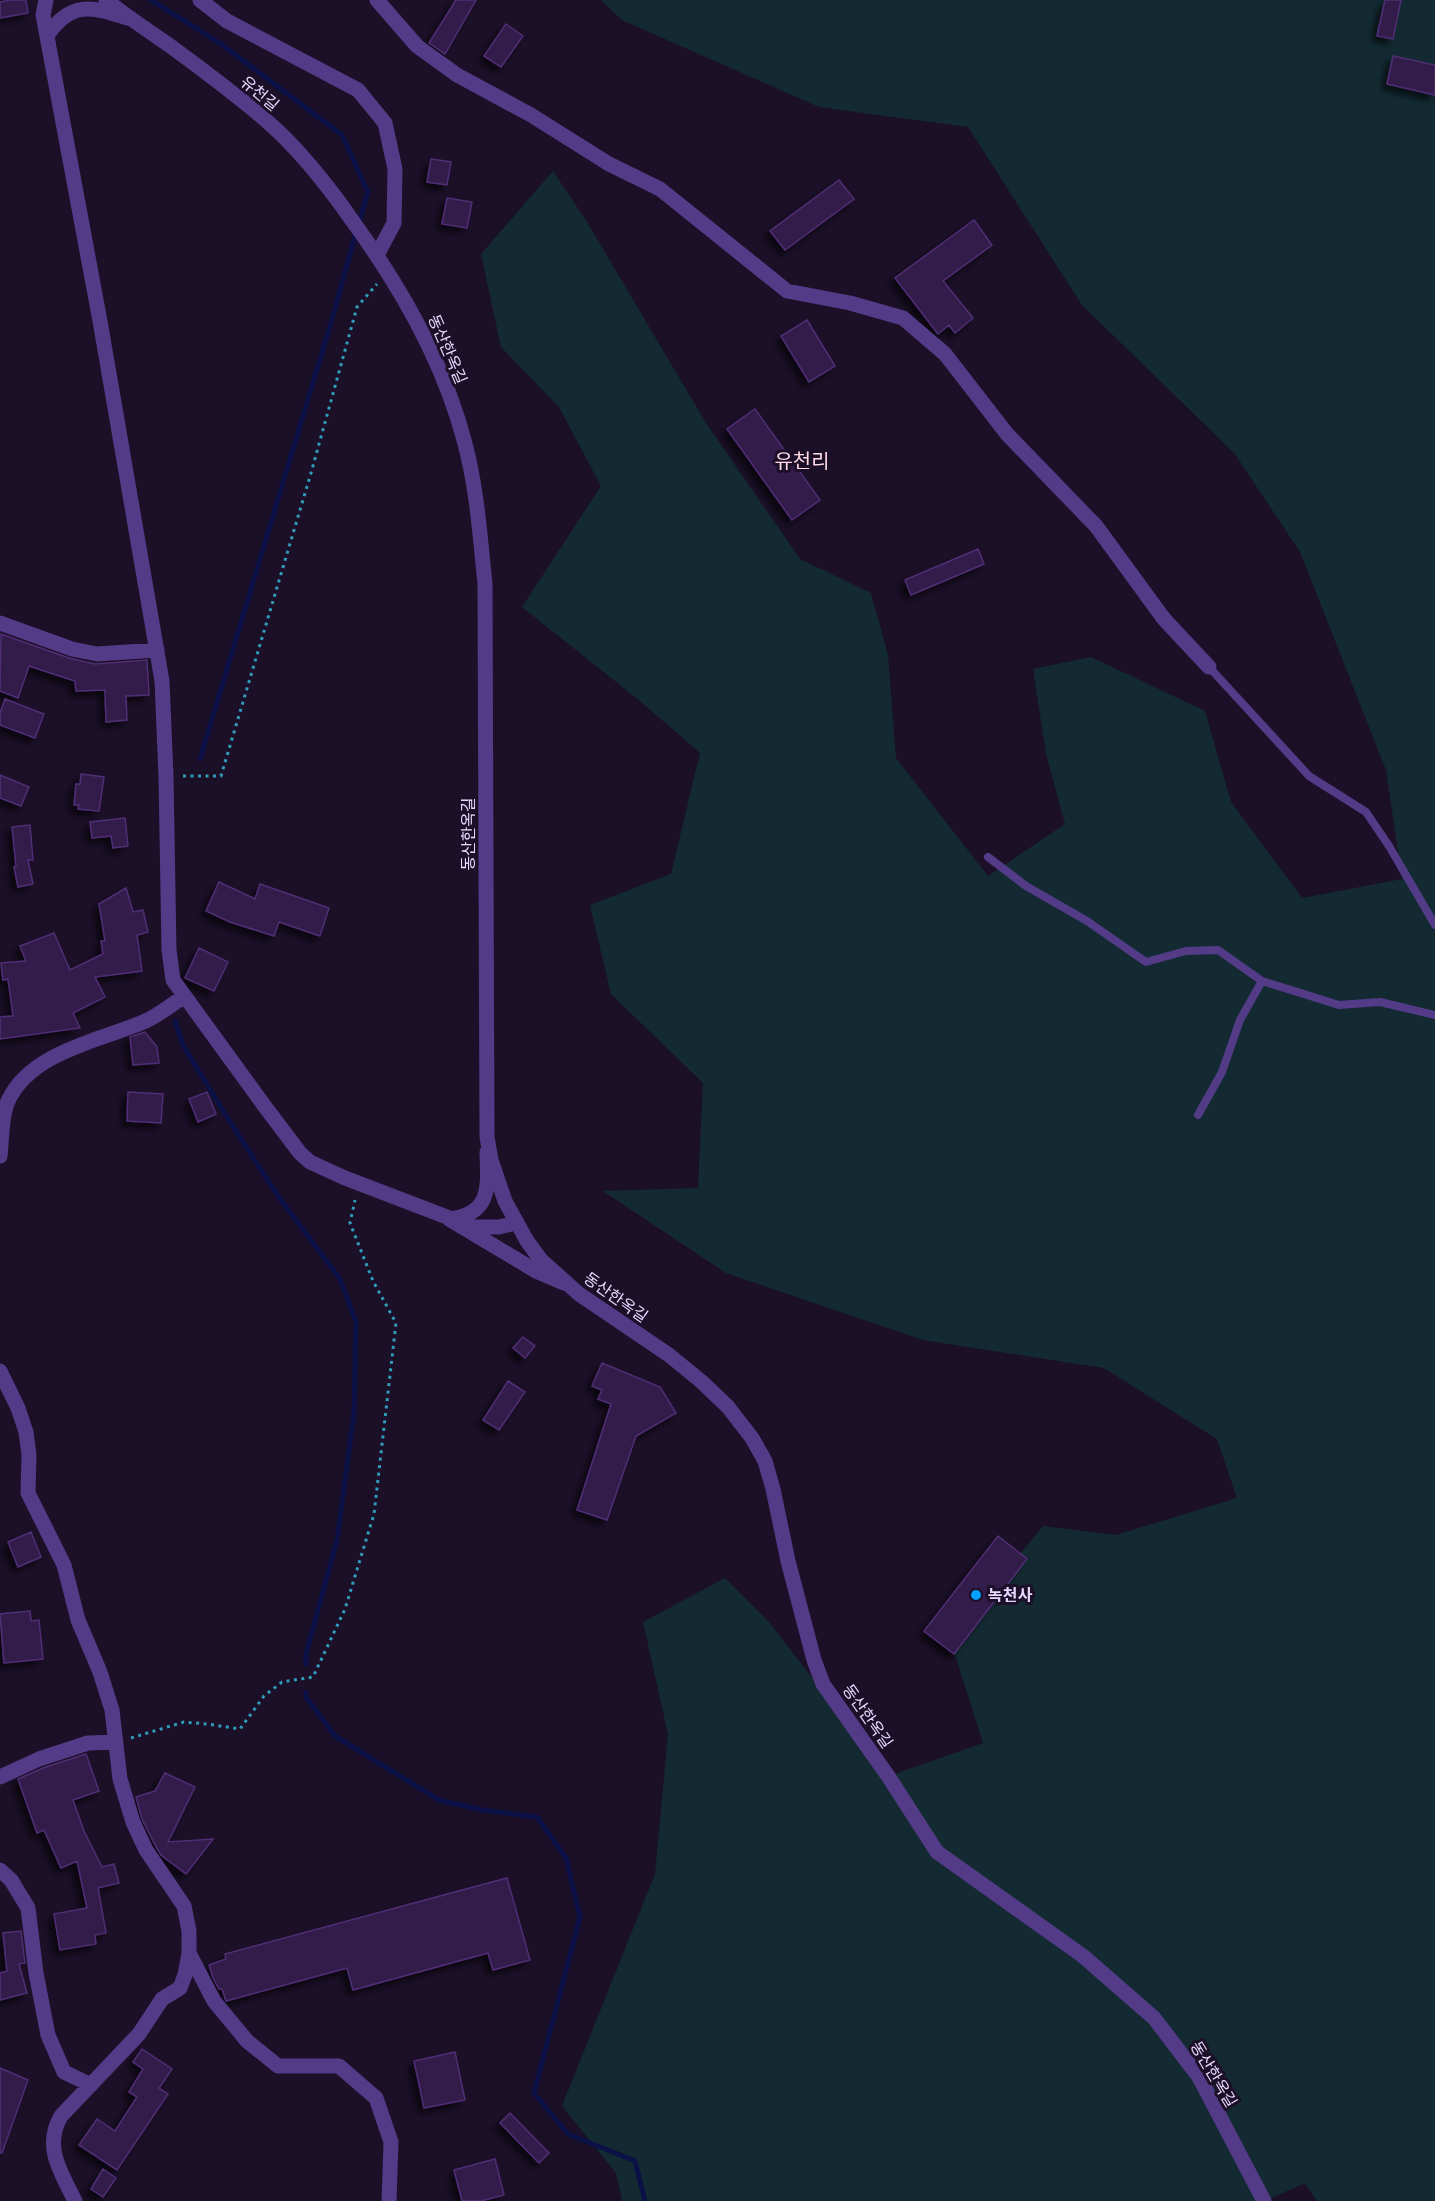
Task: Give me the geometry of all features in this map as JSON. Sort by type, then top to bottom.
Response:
[{"type":"street","name":"유천길","points":[[106,0],[203,70],[271,125],[306,160],[366,239]]},
{"type":"street","points":[[200,0],[227,21],[358,90],[385,123],[395,169],[394,223],[377,255]]},
{"type":"street","points":[[377,0],[417,46],[457,75],[531,115],[609,164],[660,189],[787,291],[850,303],[903,318],[945,354],[1006,434],[1096,526],[1164,619],[1209,668]]},
{"type":"street","points":[[43,5],[46,36],[102,333],[157,650],[163,699],[170,966],[173,980],[300,1154],[320,1168],[473,1227],[499,1227],[516,1223]]},
{"type":"street","points":[[46,36],[60,18],[78,10],[104,10],[128,18]]},
{"type":"street","name":"동산한옥길","points":[[366,239],[388,272],[426,340],[464,440],[477,501],[485,584],[487,654],[487,1137],[499,1186],[516,1223],[541,1260],[566,1283],[669,1355],[702,1382],[728,1407],[752,1438],[765,1461],[773,1488],[788,1562],[814,1660],[823,1684],[888,1776],[937,1852],[1083,1956],[1154,2018],[1199,2077],[1264,2201]]},
{"type":"street","points":[[0,623],[72,649],[97,654],[157,650]]},
{"type":"street","points":[[0,1156],[6,1094],[58,1055],[84,1043],[142,1023],[184,996]]},
{"type":"street","points":[[449,1219],[473,1213],[483,1201],[488,1186],[487,1137]]},
{"type":"street","points":[[449,1219],[536,1271],[566,1283]]},
{"type":"street","points":[[0,1371],[18,1408],[26,1432],[29,1455],[28,1493],[64,1565],[78,1620],[100,1672],[112,1710],[120,1779],[133,1822],[146,1850],[184,1906],[189,1931],[189,1953],[180,1988],[162,1999],[139,2034],[61,2116],[52,2136],[57,2163],[75,2201]]},
{"type":"street","points":[[0,1777],[39,1759],[88,1743],[116,1742]]},
{"type":"street","points":[[0,1870],[11,1880],[28,1908],[36,1973],[48,2035],[64,2072],[91,2085]]},
{"type":"street","points":[[189,1953],[214,2001],[247,2041],[278,2066],[339,2066],[376,2098],[391,2142],[389,2201]]},
{"type":"lane","points":[[1209,668],[1309,776],[1366,812],[1389,846],[1435,925]]},
{"type":"lane","points":[[988,857],[1026,886],[1088,921],[1146,962],[1186,951],[1218,950],[1262,981],[1339,1005],[1380,1002],[1435,1015]]},
{"type":"lane","points":[[1198,1115],[1222,1072],[1240,1020],[1262,981]]},
{"type":"path","points":[[166,777],[221,776],[357,308],[364,297],[388,272]]},
{"type":"path","points":[[116,1742],[184,1722],[240,1729],[264,1696],[282,1683],[313,1677],[345,1609],[374,1514],[396,1323],[373,1281],[350,1223],[358,1184]]},
{"type":"shaded area","points":[[601,0],[1435,0],[1435,2201],[1317,2201],[1305,2183],[1265,2201],[622,2201],[616,2173],[562,2106],[655,1874],[668,1734],[643,1622],[725,1578],[768,1621],[889,1776],[983,1743],[950,1639],[1043,1526],[1116,1535],[1237,1498],[1217,1439],[1104,1368],[923,1340],[726,1273],[603,1191],[698,1188],[703,1083],[611,994],[590,905],[671,874],[700,753],[640,701],[522,607],[601,486],[559,407],[501,347],[481,254],[553,171],[587,222],[706,423],[800,559],[871,593],[888,655],[896,758],[988,876],[1065,824],[1046,754],[1033,669],[1091,657],[1205,711],[1231,802],[1302,898],[1402,879],[1386,770],[1300,552],[1235,454],[1082,305],[968,127],[819,107],[622,20]]},
{"type":"building","points":[[26,0],[28,13],[0,18],[0,2]]},
{"type":"building","points":[[456,0],[476,0],[445,54],[429,43]]},
{"type":"building","points":[[1385,0],[1401,0],[1393,39],[1377,36]]},
{"type":"building","points":[[506,24],[523,36],[501,67],[484,56]]},
{"type":"building","points":[[1393,56],[1435,65],[1435,95],[1387,84]]},
{"type":"building","points":[[431,159],[451,162],[447,185],[427,182]]},
{"type":"building","points":[[839,180],[854,199],[785,250],[770,231]]},
{"type":"building","points":[[447,198],[472,202],[467,228],[442,224]]},
{"type":"building","points":[[974,220],[992,245],[943,281],[973,318],[955,333],[949,325],[938,334],[895,278]]},
{"type":"building","points":[[807,320],[835,366],[809,382],[781,336]]},
{"type":"building","points":[[755,409],[820,500],[792,520],[727,429]]},
{"type":"building","points":[[978,549],[984,564],[911,595],[905,580]]},
{"type":"building","points":[[1,634],[69,658],[95,664],[147,660],[149,695],[126,696],[127,720],[106,722],[105,690],[76,691],[75,681],[29,666],[18,698],[0,691]]},
{"type":"building","points":[[5,699],[44,714],[35,738],[0,725],[0,713]]},
{"type":"building","points":[[81,774],[104,777],[99,811],[78,809],[79,805],[74,805],[76,784],[80,784]]},
{"type":"building","points":[[0,775],[29,787],[21,806],[0,798]]},
{"type":"building","points":[[125,818],[128,846],[113,848],[111,836],[92,838],[90,822]]},
{"type":"building","points":[[30,825],[33,860],[28,860],[33,884],[18,887],[14,867],[16,866],[12,827]]},
{"type":"building","points":[[219,882],[255,899],[260,884],[329,908],[320,936],[279,922],[274,936],[230,922],[206,911]]},
{"type":"building","points":[[126,888],[133,912],[143,910],[148,932],[137,935],[142,971],[95,977],[105,997],[73,1013],[80,1028],[0,1039],[0,1017],[13,1016],[8,979],[3,980],[1,963],[26,961],[20,946],[54,933],[70,970],[103,954],[101,941],[105,941],[99,904]]},
{"type":"building","points":[[199,948],[228,962],[214,991],[185,978]]},
{"type":"building","points":[[145,1032],[157,1047],[159,1063],[133,1065],[130,1037]]},
{"type":"building","points":[[128,1092],[163,1094],[161,1123],[127,1121]]},
{"type":"building","points":[[207,1092],[216,1114],[198,1122],[189,1099]]},
{"type":"building","points":[[523,1337],[535,1346],[525,1358],[513,1348]]},
{"type":"building","points":[[602,1363],[660,1387],[676,1413],[636,1436],[607,1520],[577,1510],[611,1404],[598,1399],[602,1390],[592,1386]]},
{"type":"building","points":[[508,1381],[525,1392],[499,1430],[483,1420]]},
{"type":"building","points":[[31,1532],[41,1557],[18,1567],[8,1542]]},
{"type":"building","name":"녹천사","points":[[998,1536],[1027,1559],[954,1654],[924,1631]]},
{"type":"building","points":[[30,1611],[31,1621],[39,1620],[43,1659],[4,1663],[0,1614]]},
{"type":"building","points":[[86,1754],[99,1791],[73,1800],[84,1831],[102,1867],[114,1864],[119,1883],[98,1888],[106,1933],[95,1935],[96,1944],[60,1950],[54,1914],[87,1908],[77,1861],[61,1868],[44,1830],[37,1833],[18,1779]]},
{"type":"building","points":[[165,1773],[195,1787],[168,1842],[213,1839],[186,1874],[161,1855],[142,1819],[136,1797],[155,1791]]},
{"type":"building","points":[[507,1878],[530,1960],[493,1970],[488,1953],[353,1990],[347,1968],[226,2001],[222,1989],[219,1989],[213,1978],[209,1965],[226,1959],[225,1954]]},
{"type":"building","points":[[21,1931],[25,1963],[19,1964],[27,1993],[0,2000],[0,1973],[7,1971],[3,1933]]},
{"type":"building","points":[[142,2049],[172,2069],[159,2088],[168,2094],[117,2170],[79,2145],[97,2119],[115,2131],[137,2097],[129,2092],[143,2069],[133,2062]]},
{"type":"building","points":[[455,2052],[465,2100],[424,2108],[414,2061]]},
{"type":"building","points":[[0,2068],[28,2080],[2,2153],[0,2153]]},
{"type":"building","points":[[510,2113],[549,2153],[539,2163],[500,2123]]},
{"type":"building","points":[[495,2159],[504,2195],[481,2201],[462,2201],[454,2170]]},
{"type":"building","points":[[103,2169],[116,2178],[103,2197],[91,2189]]},
{"type":"waterway","points":[[151,0],[221,44],[342,135],[368,192],[359,223]]},
{"type":"waterway","points":[[200,759],[356,232]]},
{"type":"waterway","points":[[175,1021],[184,1047],[227,1117],[278,1196],[340,1279],[356,1322],[354,1413],[337,1540],[306,1654],[306,1664]]},
{"type":"waterway","points":[[306,1692],[306,1697],[335,1736],[439,1800],[482,1810],[537,1817],[566,1858],[580,1917],[534,2093],[568,2134],[635,2161],[645,2201]]},
{"type":"place","name":"녹천사","points":[[976,1595]]},
{"type":"district","name":"유천리","points":[[802,461]]}]
